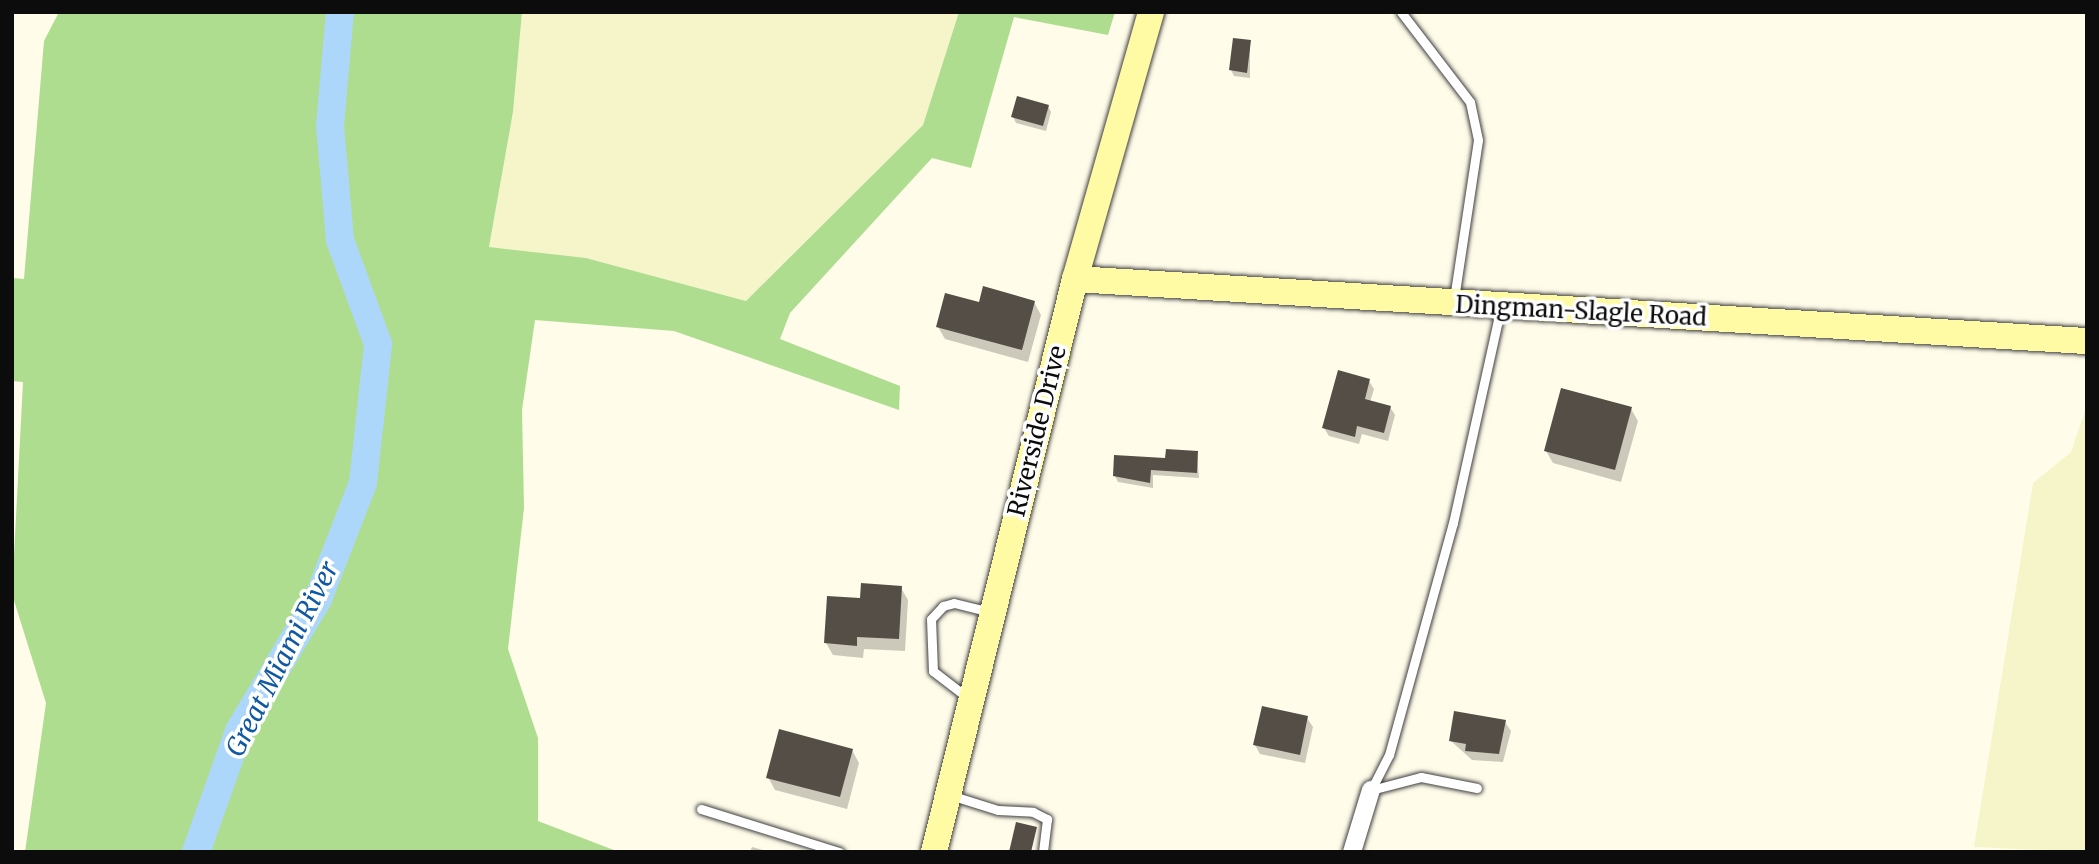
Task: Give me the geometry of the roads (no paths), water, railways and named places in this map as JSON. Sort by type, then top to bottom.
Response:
[{"type":"street","name":"Riverside Drive","points":[[934,852],[1075,279],[1151,12]]},
{"type":"street","name":"Dingman-Slagle Road","points":[[1075,279],[2087,341]]},
{"type":"street","points":[[1352,852],[1371,790]]},
{"type":"lane","points":[[1401,12],[1470,102],[1478,139],[1453,304]]},
{"type":"lane","points":[[1371,790],[1389,755],[1450,536],[1501,307]]},
{"type":"lane","points":[[971,700],[933,671],[931,619],[943,606],[954,603],[992,612]]},
{"type":"lane","points":[[1371,790],[1421,777],[1477,788]]},
{"type":"lane","points":[[948,795],[998,810],[1033,812],[1047,819],[1043,852]]},
{"type":"lane","points":[[701,809],[839,852]]},
{"type":"waterway","name":"Great Miami River","points":[[196,852],[239,731],[318,599],[363,483],[378,344],[340,240],[330,126],[340,12]]}]
